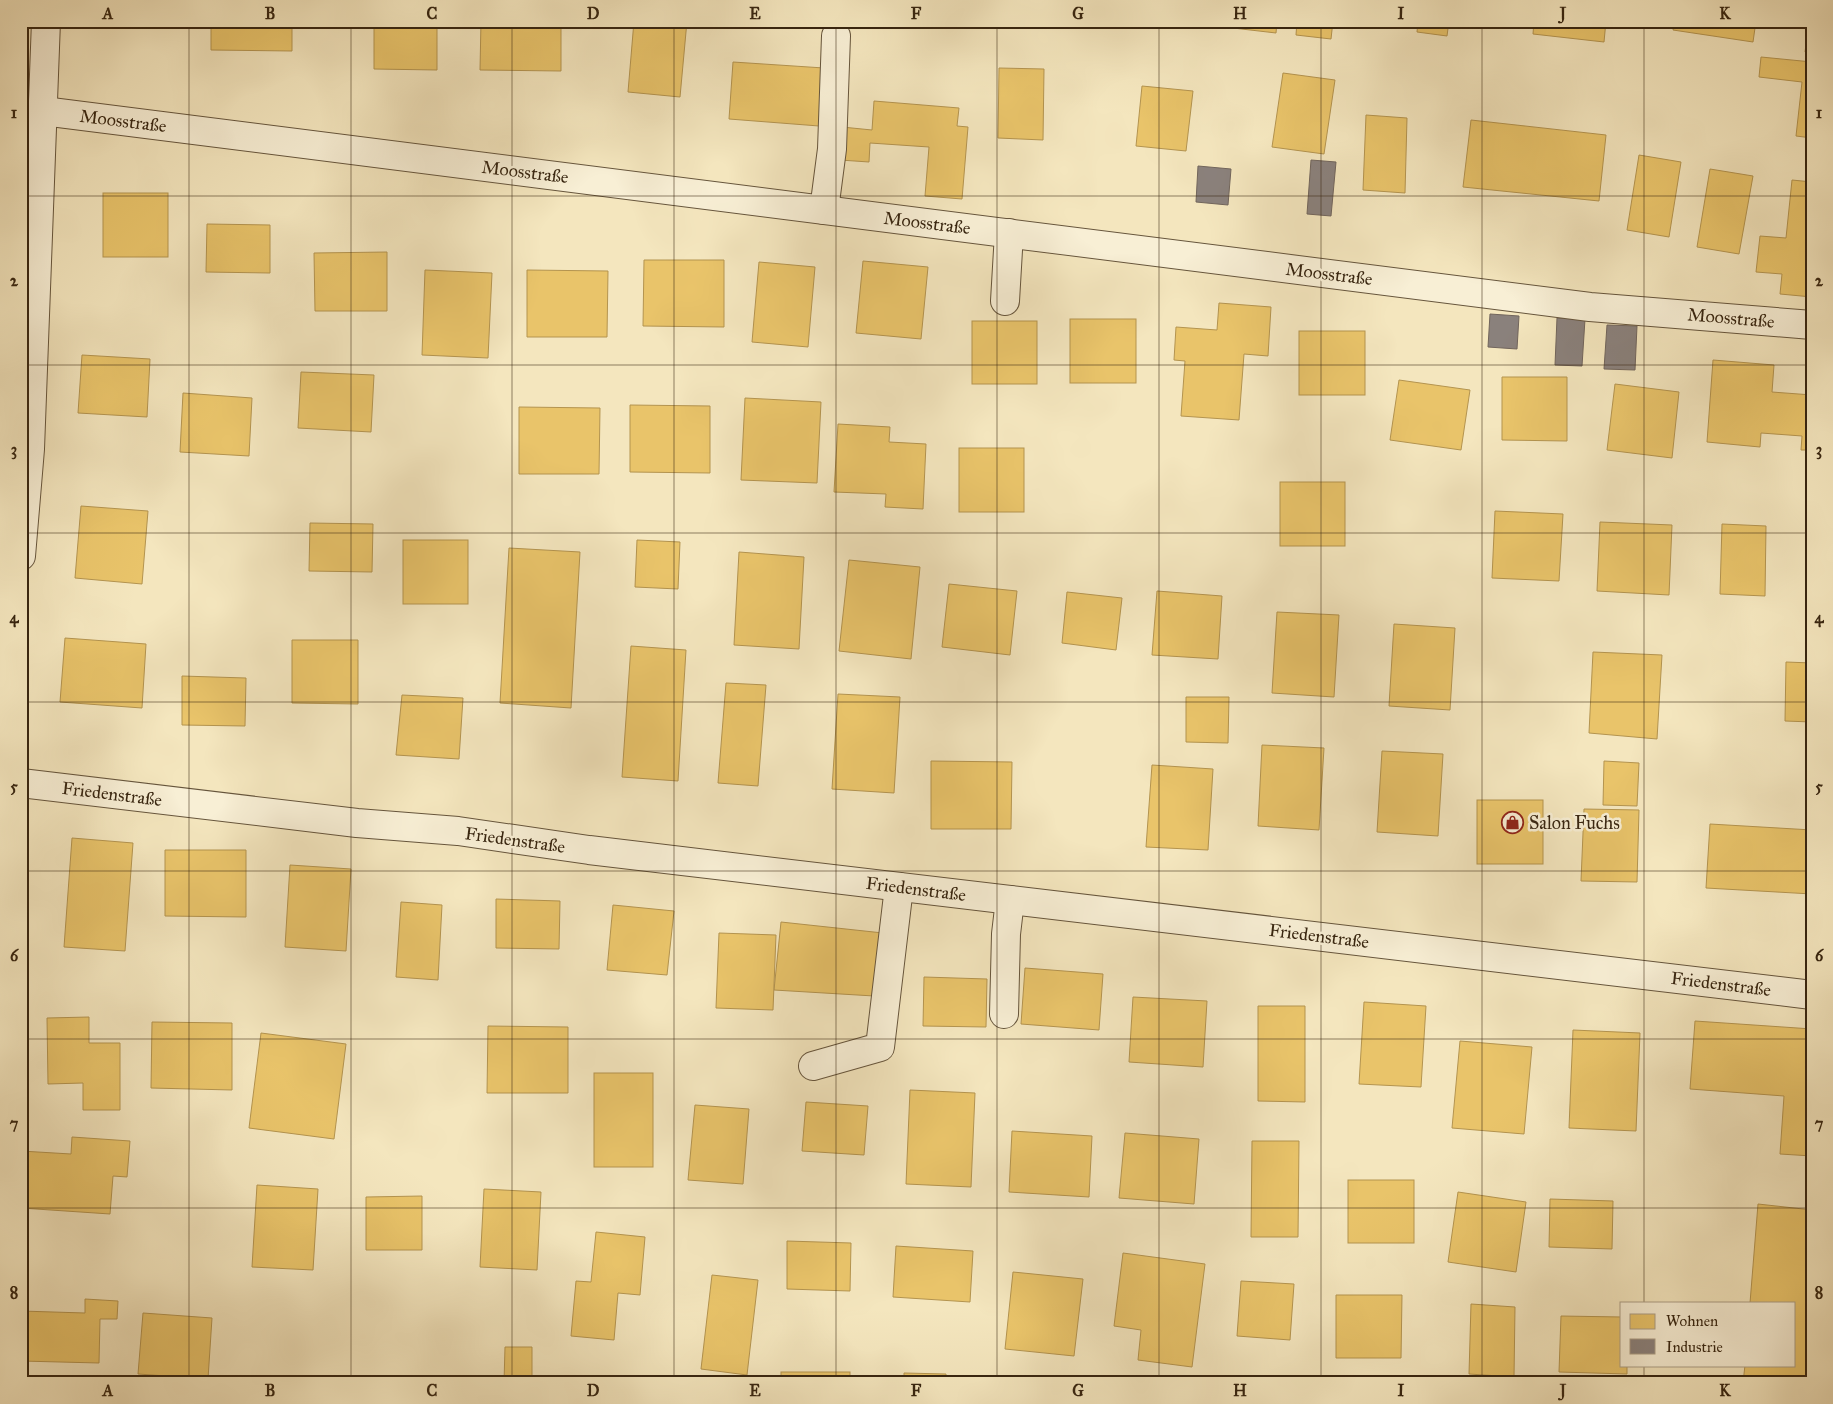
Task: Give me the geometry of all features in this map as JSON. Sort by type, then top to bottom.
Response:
[{"type":"street","points":[[21,556],[30,449],[46,21]]},
{"type":"street","points":[[824,210],[832,149],[836,36]]},
{"type":"street","name":"Moosstraße","points":[[43,111],[1590,307],[1812,325]]},
{"type":"street","points":[[1004,301],[1009,233]]},
{"type":"street","name":"Friedenstraße","points":[[21,783],[357,822],[458,831],[589,850],[1812,995]]},
{"type":"street","points":[[813,1066],[880,1047],[900,887]]},
{"type":"street","points":[[1004,1014],[1006,934],[1010,900]]},
{"type":"building: Wohnen","points":[[211,21],[292,21],[292,51],[211,50]]},
{"type":"building: Wohnen","points":[[374,21],[437,22],[437,70],[374,69]]},
{"type":"building: Wohnen","points":[[481,21],[561,21],[561,71],[480,70]]},
{"type":"building: Wohnen","points":[[634,21],[687,21],[680,97],[628,92]]},
{"type":"building: Wohnen","points":[[1234,21],[1277,21],[1276,33],[1233,28]]},
{"type":"building: Wohnen","points":[[1297,21],[1333,21],[1331,39],[1296,35]]},
{"type":"building: Wohnen","points":[[1418,21],[1449,21],[1447,36],[1417,32]]},
{"type":"building: Wohnen","points":[[1534,21],[1606,21],[1604,42],[1533,34]]},
{"type":"building: Wohnen","points":[[1675,21],[1756,21],[1753,42],[1673,30]]},
{"type":"building: Wohnen","points":[[1809,21],[1812,21],[1812,53],[1805,52]]},
{"type":"building: Wohnen","points":[[1761,57],[1812,62],[1812,138],[1796,136],[1802,82],[1759,77]]},
{"type":"building: Wohnen","points":[[733,62],[824,68],[819,126],[729,119]]},
{"type":"building: Wohnen","points":[[999,68],[1044,69],[1043,140],[998,138]]},
{"type":"building: Wohnen","points":[[1283,73],[1335,80],[1324,154],[1272,147]]},
{"type":"building: Wohnen","points":[[1142,86],[1193,91],[1186,151],[1136,146]]},
{"type":"building: Wohnen","points":[[874,101],[959,108],[957,126],[968,127],[962,199],[925,196],[929,147],[870,143],[869,162],[840,160],[842,127],[872,130]]},
{"type":"building: Wohnen","points":[[1366,115],[1407,118],[1405,193],[1363,190]]},
{"type":"building: Wohnen","points":[[1471,120],[1606,135],[1599,201],[1463,187]]},
{"type":"building: Wohnen","points":[[1639,155],[1681,162],[1669,237],[1627,230]]},
{"type":"building: Wohnen","points":[[1710,169],[1753,176],[1739,254],[1697,247]]},
{"type":"building: Wohnen","points":[[1792,180],[1812,182],[1812,297],[1780,294],[1782,274],[1756,272],[1760,236],[1786,238]]},
{"type":"building: Wohnen","points":[[103,193],[168,193],[168,257],[103,257]]},
{"type":"building: Wohnen","points":[[207,224],[270,225],[270,273],[206,272]]},
{"type":"building: Wohnen","points":[[387,252],[387,311],[315,311],[314,253]]},
{"type":"building: Wohnen","points":[[644,260],[724,260],[724,327],[643,326]]},
{"type":"building: Wohnen","points":[[863,261],[928,267],[921,339],[856,333]]},
{"type":"building: Wohnen","points":[[759,262],[815,267],[808,347],[752,342]]},
{"type":"building: Wohnen","points":[[425,270],[492,273],[488,358],[422,355]]},
{"type":"building: Wohnen","points":[[527,270],[608,271],[607,337],[527,337]]},
{"type":"building: Wohnen","points":[[1219,303],[1271,307],[1268,356],[1244,354],[1239,420],[1181,416],[1185,361],[1174,360],[1176,327],[1217,330]]},
{"type":"building: Wohnen","points":[[1070,319],[1136,319],[1136,383],[1070,383]]},
{"type":"building: Wohnen","points":[[972,321],[1037,321],[1037,384],[972,384]]},
{"type":"building: Wohnen","points":[[1299,331],[1365,331],[1365,395],[1299,395]]},
{"type":"building: Wohnen","points":[[82,355],[150,359],[147,417],[78,413]]},
{"type":"building: Wohnen","points":[[1713,360],[1774,365],[1772,392],[1812,395],[1812,450],[1801,450],[1802,436],[1761,433],[1760,447],[1707,442]]},
{"type":"building: Wohnen","points":[[301,372],[374,375],[371,432],[298,428]]},
{"type":"building: Wohnen","points":[[1502,377],[1567,377],[1567,441],[1502,440]]},
{"type":"building: Wohnen","points":[[1399,380],[1470,390],[1461,450],[1390,440]]},
{"type":"building: Wohnen","points":[[1615,384],[1679,392],[1672,458],[1607,450]]},
{"type":"building: Wohnen","points":[[183,393],[252,398],[249,456],[180,452]]},
{"type":"building: Wohnen","points":[[745,398],[821,402],[817,483],[741,480]]},
{"type":"building: Wohnen","points":[[630,405],[710,406],[710,473],[630,472]]},
{"type":"building: Wohnen","points":[[519,407],[600,408],[599,474],[519,474]]},
{"type":"building: Wohnen","points":[[838,424],[890,427],[889,442],[926,444],[923,509],[885,507],[886,494],[834,492]]},
{"type":"building: Wohnen","points":[[959,448],[1024,448],[1024,512],[959,512]]},
{"type":"building: Wohnen","points":[[1280,482],[1345,482],[1345,546],[1280,546]]},
{"type":"building: Wohnen","points":[[81,506],[148,511],[142,584],[75,578]]},
{"type":"building: Wohnen","points":[[1495,511],[1563,514],[1559,581],[1492,578]]},
{"type":"building: Wohnen","points":[[1600,522],[1672,525],[1669,595],[1597,591]]},
{"type":"building: Wohnen","points":[[310,523],[373,524],[372,572],[309,571]]},
{"type":"building: Wohnen","points":[[1722,524],[1766,526],[1765,596],[1720,594]]},
{"type":"building: Wohnen","points":[[403,540],[468,540],[468,604],[403,604]]},
{"type":"building: Wohnen","points":[[637,540],[680,542],[678,589],[635,587]]},
{"type":"building: Wohnen","points":[[509,548],[580,552],[571,708],[500,703]]},
{"type":"building: Wohnen","points":[[739,552],[804,557],[799,649],[734,645]]},
{"type":"building: Wohnen","points":[[849,560],[920,567],[911,659],[839,651]]},
{"type":"building: Wohnen","points":[[949,584],[1017,591],[1010,655],[942,647]]},
{"type":"building: Wohnen","points":[[1157,591],[1222,596],[1218,659],[1152,655]]},
{"type":"building: Wohnen","points":[[1067,592],[1122,598],[1116,650],[1062,643]]},
{"type":"building: Wohnen","points":[[1277,612],[1339,615],[1334,697],[1272,693]]},
{"type":"building: Wohnen","points":[[1394,624],[1455,628],[1450,710],[1389,706]]},
{"type":"building: Wohnen","points":[[65,638],[146,644],[142,708],[60,702]]},
{"type":"building: Wohnen","points":[[292,640],[358,640],[358,704],[292,703]]},
{"type":"building: Wohnen","points":[[631,646],[686,650],[678,781],[622,777]]},
{"type":"building: Wohnen","points":[[1593,652],[1662,655],[1657,739],[1589,733]]},
{"type":"building: Wohnen","points":[[1786,662],[1812,663],[1812,722],[1785,721]]},
{"type":"building: Wohnen","points":[[182,676],[246,678],[245,726],[182,725]]},
{"type":"building: Wohnen","points":[[726,683],[766,685],[758,786],[718,783]]},
{"type":"building: Wohnen","points":[[838,694],[900,697],[894,793],[832,789]]},
{"type":"building: Wohnen","points":[[402,695],[463,698],[459,759],[396,755]]},
{"type":"building: Wohnen","points":[[1186,697],[1229,697],[1228,743],[1186,742]]},
{"type":"building: Wohnen","points":[[1262,745],[1324,748],[1319,830],[1258,826]]},
{"type":"building: Wohnen","points":[[1382,751],[1443,754],[1438,836],[1377,832]]},
{"type":"building: Wohnen","points":[[931,761],[1012,762],[1011,829],[931,829]]},
{"type":"building: Wohnen","points":[[1604,761],[1639,763],[1637,806],[1603,805]]},
{"type":"building: Wohnen","points":[[1152,765],[1213,769],[1208,850],[1146,847]]},
{"type":"building: Wohnen","points":[[1477,800],[1543,800],[1543,864],[1477,864]]},
{"type":"building: Wohnen","points":[[1584,809],[1639,810],[1637,882],[1581,881]]},
{"type":"building: Wohnen","points":[[1710,824],[1812,830],[1812,894],[1706,888]]},
{"type":"building: Wohnen","points":[[72,838],[133,843],[125,951],[64,947]]},
{"type":"building: Wohnen","points":[[165,850],[246,850],[246,917],[165,916]]},
{"type":"building: Wohnen","points":[[290,865],[351,869],[346,951],[285,947]]},
{"type":"building: Wohnen","points":[[496,899],[560,901],[559,949],[496,948]]},
{"type":"building: Wohnen","points":[[401,902],[442,905],[438,980],[396,977]]},
{"type":"building: Wohnen","points":[[613,905],[674,911],[667,975],[607,970]]},
{"type":"building: Wohnen","points":[[781,922],[883,933],[874,996],[774,990]]},
{"type":"building: Wohnen","points":[[719,933],[776,935],[773,1010],[716,1008]]},
{"type":"building: Wohnen","points":[[1025,968],[1103,974],[1099,1030],[1021,1024]]},
{"type":"building: Wohnen","points":[[924,977],[987,979],[986,1027],[923,1026]]},
{"type":"building: Wohnen","points":[[1133,997],[1207,1001],[1203,1067],[1129,1062]]},
{"type":"building: Wohnen","points":[[1364,1002],[1426,1006],[1421,1087],[1359,1084]]},
{"type":"building: Wohnen","points":[[1258,1006],[1305,1006],[1305,1102],[1258,1101]]},
{"type":"building: Wohnen","points":[[89,1017],[89,1043],[120,1043],[120,1110],[83,1110],[83,1083],[48,1084],[47,1018]]},
{"type":"building: Wohnen","points":[[1695,1021],[1812,1029],[1812,1156],[1780,1154],[1784,1096],[1690,1089]]},
{"type":"building: Wohnen","points":[[152,1022],[232,1023],[232,1090],[151,1088]]},
{"type":"building: Wohnen","points":[[488,1026],[568,1027],[568,1093],[487,1093]]},
{"type":"building: Wohnen","points":[[1573,1030],[1640,1033],[1636,1131],[1569,1128]]},
{"type":"building: Wohnen","points":[[261,1033],[346,1044],[334,1139],[249,1128]]},
{"type":"building: Wohnen","points":[[1460,1041],[1532,1047],[1524,1134],[1452,1128]]},
{"type":"building: Wohnen","points":[[594,1073],[653,1073],[653,1167],[594,1167]]},
{"type":"building: Wohnen","points":[[910,1090],[975,1093],[971,1187],[906,1184]]},
{"type":"building: Wohnen","points":[[806,1102],[868,1106],[864,1155],[802,1151]]},
{"type":"building: Wohnen","points":[[695,1105],[749,1109],[743,1184],[688,1180]]},
{"type":"building: Wohnen","points":[[1012,1131],[1092,1136],[1089,1197],[1009,1192]]},
{"type":"building: Wohnen","points":[[1125,1133],[1199,1139],[1194,1204],[1119,1198]]},
{"type":"building: Wohnen","points":[[72,1137],[130,1141],[127,1177],[113,1176],[110,1214],[21,1208],[21,1151],[71,1154]]},
{"type":"building: Wohnen","points":[[1252,1141],[1299,1141],[1298,1237],[1251,1237]]},
{"type":"building: Wohnen","points":[[1348,1180],[1414,1180],[1414,1243],[1348,1243]]},
{"type":"building: Wohnen","points":[[257,1185],[318,1189],[313,1270],[252,1267]]},
{"type":"building: Wohnen","points":[[484,1189],[541,1192],[537,1270],[480,1267]]},
{"type":"building: Wohnen","points":[[1458,1192],[1526,1202],[1516,1272],[1448,1262]]},
{"type":"building: Wohnen","points":[[422,1196],[422,1250],[366,1250],[366,1197]]},
{"type":"building: Wohnen","points":[[1550,1199],[1613,1201],[1612,1249],[1549,1247]]},
{"type":"building: Wohnen","points":[[1758,1204],[1812,1210],[1812,1383],[1743,1383],[1745,1366],[1796,1366],[1796,1302],[1750,1302]]},
{"type":"building: Wohnen","points":[[596,1232],[645,1237],[640,1295],[618,1293],[614,1340],[571,1336],[576,1281],[591,1282]]},
{"type":"building: Wohnen","points":[[787,1241],[851,1243],[850,1291],[787,1289]]},
{"type":"building: Wohnen","points":[[896,1246],[973,1251],[970,1302],[893,1297]]},
{"type":"building: Wohnen","points":[[1123,1253],[1205,1264],[1192,1367],[1138,1360],[1141,1330],[1114,1326]]},
{"type":"building: Wohnen","points":[[1013,1272],[1083,1279],[1074,1356],[1005,1349]]},
{"type":"building: Wohnen","points":[[712,1275],[758,1280],[747,1375],[701,1369]]},
{"type":"building: Wohnen","points":[[1241,1281],[1294,1284],[1290,1340],[1237,1336]]},
{"type":"building: Wohnen","points":[[1336,1295],[1402,1295],[1401,1358],[1336,1358]]},
{"type":"building: Wohnen","points":[[85,1299],[118,1301],[117,1319],[100,1319],[99,1363],[21,1361],[21,1311],[85,1313]]},
{"type":"building: Wohnen","points":[[1471,1304],[1515,1307],[1514,1377],[1469,1374]]},
{"type":"building: Wohnen","points":[[143,1313],[212,1318],[208,1379],[138,1374]]},
{"type":"building: Wohnen","points":[[1561,1316],[1620,1317],[1620,1366],[1627,1366],[1627,1374],[1559,1372]]},
{"type":"building: Wohnen","points":[[505,1347],[532,1347],[532,1383],[504,1383]]},
{"type":"building: Wohnen","points":[[781,1372],[850,1372],[850,1383],[781,1383]]},
{"type":"building: Wohnen","points":[[904,1373],[946,1374],[946,1383],[904,1383]]},
{"type":"building: Industrie","points":[[1311,160],[1336,162],[1331,216],[1307,214]]},
{"type":"building: Industrie","points":[[1198,166],[1231,169],[1228,205],[1196,202]]},
{"type":"building: Industrie","points":[[1490,314],[1519,316],[1517,349],[1488,347]]},
{"type":"building: Industrie","points":[[1557,318],[1585,319],[1582,366],[1555,365]]},
{"type":"building: Industrie","points":[[1607,325],[1637,326],[1635,370],[1604,369]]},
{"type":"place","name":"Salon Fuchs","points":[[1513,823]]}]
